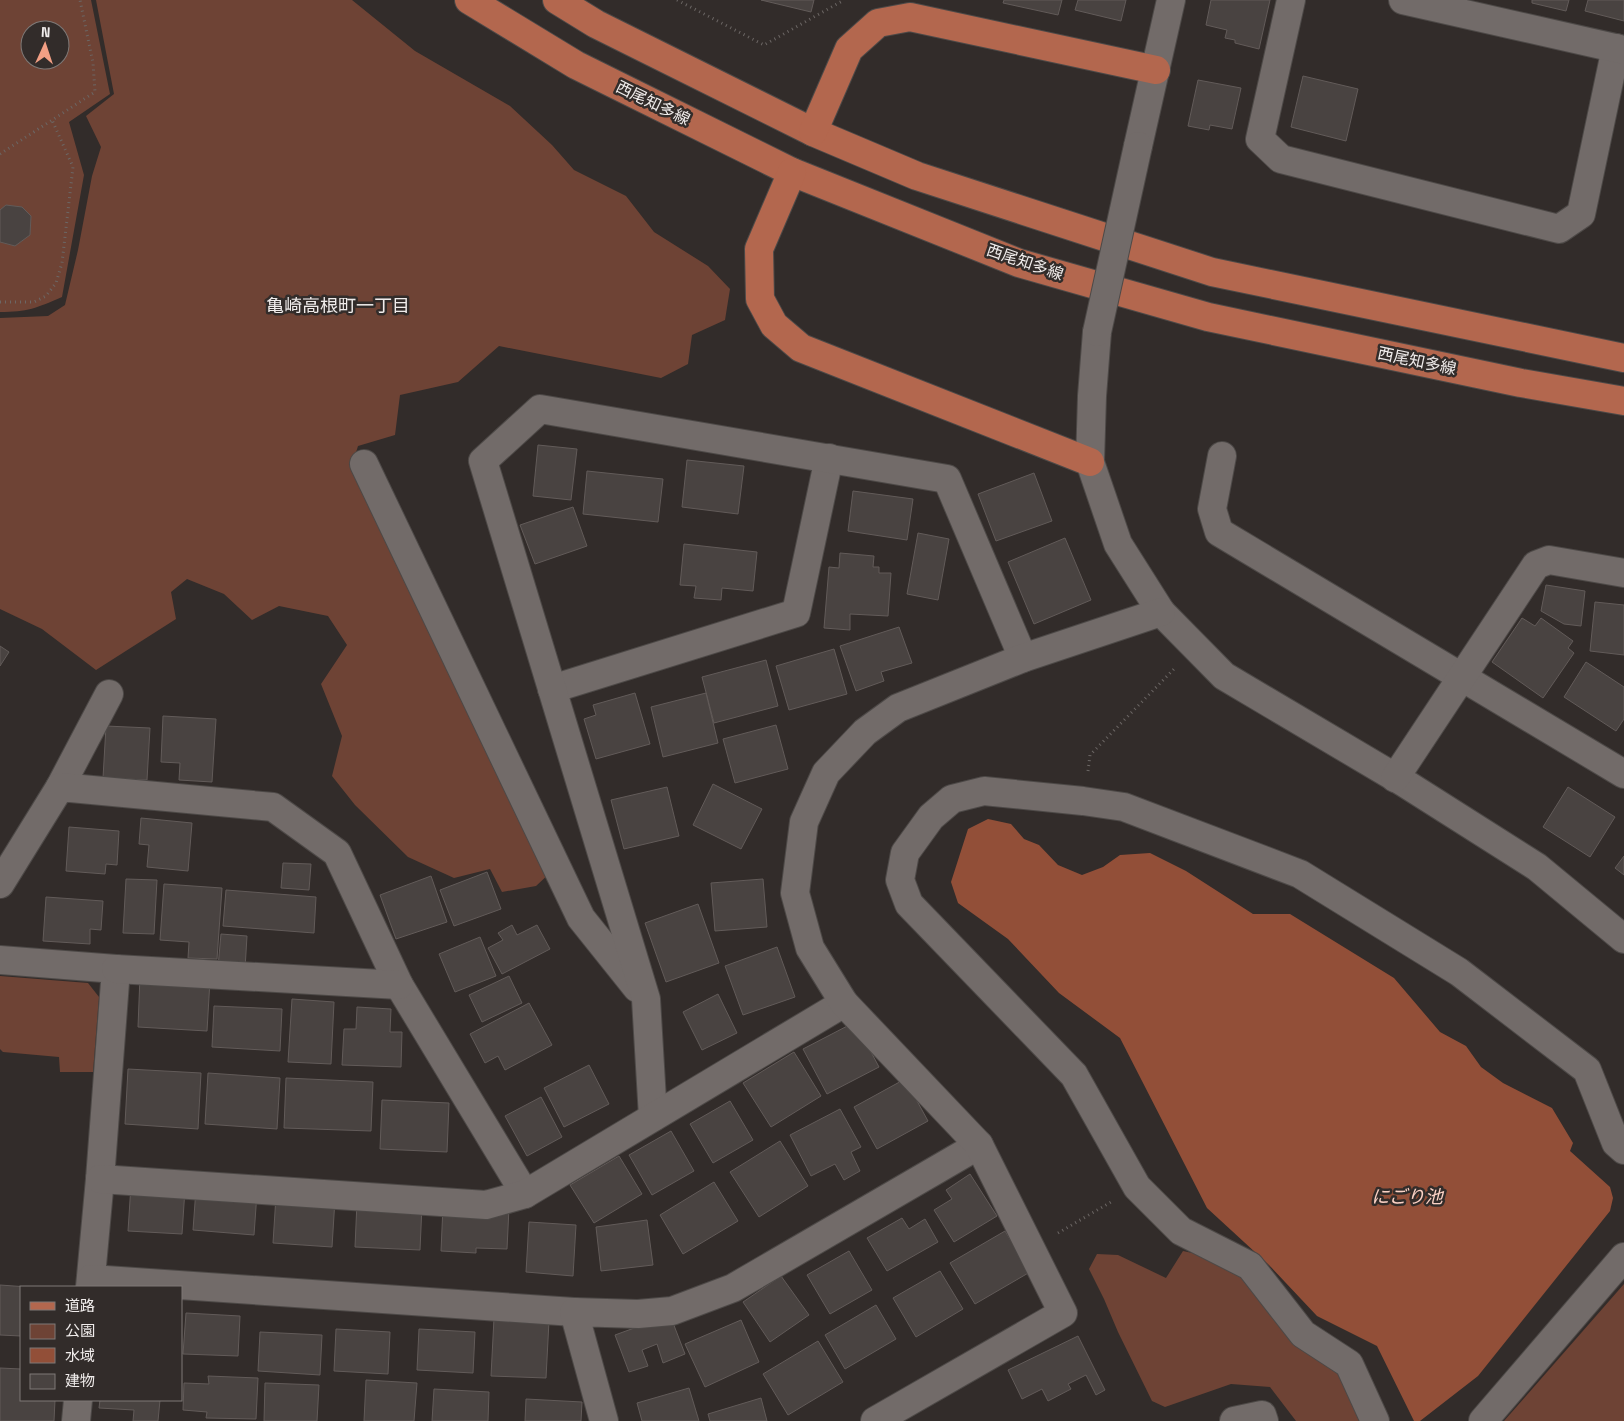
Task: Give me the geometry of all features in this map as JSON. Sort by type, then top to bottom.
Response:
[{"type":"main road","name":"西尾知多線","points":[[469,0],[576,65],[792,172],[1019,263],[1208,317],[1512,381],[1624,401]]},
{"type":"main road","points":[[558,0],[596,24],[813,132],[917,176],[1212,272],[1624,358]]},
{"type":"main road","points":[[813,132],[849,49],[878,24],[910,17],[1156,70]]},
{"type":"main road","points":[[792,172],[758,249],[760,299],[774,325],[802,348],[1090,462]]},
{"type":"street","points":[[1171,0],[1097,332],[1092,396],[1090,462],[1118,544],[1161,612],[1224,676],[1395,778],[1537,867],[1624,940]]},
{"type":"street","points":[[1291,0],[1260,139],[1281,159],[1559,229],[1581,214],[1620,49],[1483,8],[1403,0]]},
{"type":"street","points":[[653,1117],[646,999],[483,461],[540,409],[947,478],[1023,658]]},
{"type":"street","points":[[1222,456],[1212,509],[1218,532],[1624,774]]},
{"type":"street","points":[[552,689],[796,613],[829,458]]},
{"type":"street","points":[[364,464],[581,918],[646,999]]},
{"type":"street","points":[[1395,778],[1536,565],[1549,560],[1624,573]]},
{"type":"street","points":[[876,1421],[1063,1313],[979,1145],[844,1003],[810,948],[795,892],[804,822],[826,773],[865,732],[898,708],[1023,658],[1161,612]]},
{"type":"street","points":[[0,884],[60,787],[109,694]]},
{"type":"street","points":[[60,787],[273,807],[337,853],[399,985],[525,1194]]},
{"type":"street","points":[[1375,1421],[1349,1364],[1303,1334],[1250,1266],[1181,1230],[1138,1187],[1074,1075],[909,904],[900,880],[905,853],[931,817],[952,800],[984,791],[1124,807],[1300,874],[1459,972],[1588,1070],[1616,1143],[1624,1150]]},
{"type":"street","points":[[0,960],[116,969],[399,985]]},
{"type":"street","points":[[116,969],[90,1283],[140,1286]]},
{"type":"street","points":[[100,1179],[486,1204],[525,1194],[844,1003]]},
{"type":"street","points":[[182,1289],[574,1312],[638,1314],[672,1311],[733,1288],[979,1145]]},
{"type":"street","points":[[1483,1421],[1624,1258]]},
{"type":"street","points":[[574,1312],[604,1421]]},
{"type":"street","points":[[76,1421],[78,1401]]},
{"type":"street","points":[[1234,1421],[1262,1415],[1264,1421]]},
{"type":"path","points":[[0,154],[95,92],[93,63],[80,0]]},
{"type":"path","points":[[677,0],[764,45],[844,0]]},
{"type":"path","points":[[0,302],[34,302],[46,296],[56,283],[62,263],[74,167],[52,120]]},
{"type":"path","points":[[1083,801],[1090,755],[1195,647]]},
{"type":"path","points":[[1031,1248],[1138,1187]]},
{"type":"green space","points":[[0,0],[91,0],[110,94],[69,122],[84,175],[62,297],[32,309],[0,312]]},
{"type":"green space","points":[[96,0],[352,0],[415,51],[510,106],[552,145],[574,170],[626,196],[654,232],[708,266],[730,289],[725,320],[692,335],[688,364],[661,378],[499,346],[458,382],[400,395],[395,435],[358,446],[352,465],[550,873],[536,886],[502,892],[490,869],[454,878],[408,857],[355,805],[332,776],[342,736],[321,684],[347,645],[328,616],[279,606],[252,620],[224,594],[187,579],[171,592],[176,619],[96,670],[42,629],[0,609],[0,318],[48,316],[65,305],[92,176],[101,147],[86,116],[114,94]]},
{"type":"green space","points":[[0,976],[88,983],[99,997],[93,1072],[60,1072],[59,1057],[3,1052],[0,1049]]},
{"type":"green space","points":[[1183,1251],[1216,1258],[1248,1273],[1343,1370],[1367,1421],[1296,1421],[1270,1387],[1231,1384],[1165,1407],[1152,1401],[1089,1269],[1097,1254],[1118,1255],[1166,1278]]},
{"type":"green space","points":[[1624,1284],[1624,1421],[1504,1421]]},
{"type":"water","name":"にごり池","points":[[988,819],[1011,824],[1024,839],[1039,845],[1058,865],[1082,875],[1103,867],[1120,855],[1150,853],[1186,871],[1253,914],[1290,914],[1394,978],[1440,1032],[1466,1046],[1481,1067],[1503,1083],[1552,1108],[1573,1143],[1570,1151],[1610,1187],[1613,1198],[1610,1211],[1478,1376],[1420,1421],[1414,1421],[1377,1346],[1317,1316],[1269,1265],[1207,1208],[1120,1038],[1059,993],[1008,939],[958,903],[951,882],[968,829]]},
{"type":"building","points":[[761,0],[814,0],[811,12]]},
{"type":"building","points":[[1004,0],[1062,0],[1058,15],[1003,3]]},
{"type":"building","points":[[1078,0],[1126,0],[1121,21],[1075,10]]},
{"type":"building","points":[[1211,0],[1270,0],[1259,49],[1235,43],[1235,40],[1225,38],[1227,30],[1206,25]]},
{"type":"building","points":[[1532,0],[1569,0],[1566,11],[1532,3]]},
{"type":"building","points":[[1588,0],[1624,0],[1624,21],[1585,11]]},
{"type":"building","points":[[1303,76],[1358,89],[1346,141],[1291,127]]},
{"type":"building","points":[[1198,80],[1241,88],[1232,129],[1210,125],[1209,130],[1188,126]]},
{"type":"building","points":[[6,205],[22,207],[31,216],[30,235],[15,246],[0,242],[0,210]]},
{"type":"building","points":[[538,445],[577,449],[571,500],[533,496]]},
{"type":"building","points":[[687,460],[744,466],[738,514],[682,507]]},
{"type":"building","points":[[587,471],[663,479],[658,522],[583,514]]},
{"type":"building","points":[[1034,473],[1052,521],[996,541],[978,494]]},
{"type":"building","points":[[853,491],[913,499],[907,540],[848,531]]},
{"type":"building","points":[[573,507],[587,546],[535,564],[520,525]]},
{"type":"building","points":[[918,533],[949,539],[938,600],[907,594]]},
{"type":"building","points":[[1065,538],[1091,600],[1034,624],[1008,562]]},
{"type":"building","points":[[684,544],[757,552],[753,591],[722,588],[721,600],[694,598],[696,586],[680,585]]},
{"type":"building","points":[[840,553],[874,556],[873,567],[879,567],[879,573],[891,573],[888,616],[850,614],[850,630],[824,628],[829,567],[839,568]]},
{"type":"building","points":[[1546,585],[1585,591],[1581,626],[1564,624],[1541,611]]},
{"type":"building","points":[[1595,602],[1624,605],[1624,655],[1590,651]]},
{"type":"building","points":[[1522,618],[1535,626],[1541,618],[1573,641],[1568,648],[1574,653],[1543,698],[1492,662]]},
{"type":"building","points":[[899,627],[912,663],[881,672],[884,681],[856,691],[840,646]]},
{"type":"building","points":[[0,646],[9,652],[0,666]]},
{"type":"building","points":[[834,649],[847,694],[789,710],[776,666]]},
{"type":"building","points":[[766,660],[778,706],[714,723],[702,677]]},
{"type":"building","points":[[1586,662],[1624,687],[1624,719],[1616,731],[1564,697]]},
{"type":"building","points":[[635,693],[650,744],[596,759],[584,719],[596,715],[593,705]]},
{"type":"building","points":[[706,693],[718,743],[663,757],[651,707]]},
{"type":"building","points":[[163,716],[216,719],[212,782],[179,780],[180,763],[161,762]]},
{"type":"building","points":[[776,725],[788,769],[735,783],[723,739]]},
{"type":"building","points":[[106,726],[150,728],[147,780],[103,778]]},
{"type":"building","points":[[713,784],[762,809],[741,849],[693,825]]},
{"type":"building","points":[[667,787],[679,836],[624,849],[611,800]]},
{"type":"building","points":[[1568,787],[1615,817],[1590,857],[1543,827]]},
{"type":"building","points":[[141,818],[192,823],[188,871],[147,867],[149,845],[139,844]]},
{"type":"building","points":[[69,827],[119,831],[117,865],[106,864],[105,874],[66,871]]},
{"type":"building","points":[[1624,856],[1624,875],[1615,868]]},
{"type":"building","points":[[283,863],[311,864],[309,890],[281,888]]},
{"type":"building","points":[[487,872],[501,909],[454,926],[440,890]]},
{"type":"building","points":[[431,876],[447,922],[396,939],[380,895]]},
{"type":"building","points":[[126,879],[157,880],[154,934],[123,933]]},
{"type":"building","points":[[763,879],[767,927],[715,931],[711,883]]},
{"type":"building","points":[[164,884],[222,888],[217,959],[188,958],[189,942],[160,940]]},
{"type":"building","points":[[226,890],[316,897],[314,933],[223,926]]},
{"type":"building","points":[[46,897],[103,901],[101,930],[90,929],[90,944],[43,941]]},
{"type":"building","points":[[698,904],[719,963],[666,982],[645,923]]},
{"type":"building","points":[[512,925],[517,935],[537,925],[550,949],[502,974],[488,948],[503,940],[498,933]]},
{"type":"building","points":[[221,934],[247,936],[245,969],[218,967]]},
{"type":"building","points":[[480,937],[496,976],[455,992],[439,954]]},
{"type":"building","points":[[777,947],[795,997],[743,1015],[725,966]]},
{"type":"building","points":[[140,976],[210,980],[207,1031],[138,1027]]},
{"type":"building","points":[[509,976],[522,1003],[482,1022],[469,995]]},
{"type":"building","points":[[718,994],[737,1033],[702,1050],[683,1012]]},
{"type":"building","points":[[292,999],[334,1002],[331,1064],[288,1062]]},
{"type":"building","points":[[529,1003],[552,1045],[505,1070],[498,1056],[485,1063],[470,1034]]},
{"type":"building","points":[[214,1006],[282,1009],[280,1051],[212,1047]]},
{"type":"building","points":[[357,1007],[391,1009],[390,1032],[402,1032],[401,1067],[342,1065],[344,1029],[356,1029]]},
{"type":"building","points":[[855,1022],[879,1067],[827,1094],[803,1049]]},
{"type":"building","points":[[794,1052],[821,1096],[771,1127],[743,1083]]},
{"type":"building","points":[[589,1065],[609,1104],[564,1127],[544,1088]]},
{"type":"building","points":[[128,1069],[201,1073],[198,1129],[125,1124]]},
{"type":"building","points":[[208,1073],[280,1078],[277,1129],[205,1124]]},
{"type":"building","points":[[286,1078],[373,1082],[371,1131],[284,1128]]},
{"type":"building","points":[[905,1079],[928,1121],[877,1149],[854,1107]]},
{"type":"building","points":[[541,1097],[562,1137],[527,1156],[505,1116]]},
{"type":"building","points":[[382,1100],[449,1103],[447,1152],[380,1149]]},
{"type":"building","points":[[730,1101],[753,1140],[713,1163],[690,1124]]},
{"type":"building","points":[[840,1109],[861,1147],[851,1152],[860,1171],[844,1180],[835,1164],[811,1176],[790,1135]]},
{"type":"building","points":[[671,1131],[694,1171],[652,1195],[629,1155]]},
{"type":"building","points":[[780,1141],[808,1186],[759,1217],[730,1172]]},
{"type":"building","points":[[619,1156],[642,1194],[594,1223],[570,1185]]},
{"type":"building","points":[[970,1174],[997,1216],[954,1242],[934,1210],[952,1199],[946,1190]]},
{"type":"building","points":[[714,1182],[738,1221],[683,1254],[660,1215]]},
{"type":"building","points":[[131,1185],[185,1189],[182,1234],[128,1231]]},
{"type":"building","points":[[196,1189],[257,1193],[254,1235],[193,1230]]},
{"type":"building","points":[[276,1196],[335,1199],[332,1247],[273,1243]]},
{"type":"building","points":[[357,1202],[422,1205],[420,1250],[355,1247]]},
{"type":"building","points":[[443,1206],[509,1208],[507,1249],[476,1248],[476,1253],[441,1251]]},
{"type":"building","points":[[902,1218],[909,1229],[925,1219],[938,1242],[887,1271],[867,1238]]},
{"type":"building","points":[[647,1220],[653,1265],[601,1271],[596,1227]]},
{"type":"building","points":[[529,1222],[576,1225],[573,1276],[526,1272]]},
{"type":"building","points":[[1005,1231],[1030,1272],[975,1304],[950,1263]]},
{"type":"building","points":[[849,1251],[872,1290],[830,1314],[807,1275]]},
{"type":"building","points":[[940,1271],[963,1309],[916,1337],[893,1298]]},
{"type":"building","points":[[781,1276],[809,1315],[770,1342],[743,1302]]},
{"type":"building","points":[[0,1285],[20,1286],[20,1336],[0,1335]]},
{"type":"building","points":[[876,1305],[896,1339],[845,1369],[825,1335]]},
{"type":"building","points":[[186,1313],[240,1316],[238,1356],[183,1354]]},
{"type":"building","points":[[670,1315],[685,1354],[663,1363],[657,1344],[642,1350],[648,1366],[629,1372],[615,1335]]},
{"type":"building","points":[[494,1318],[549,1321],[546,1378],[491,1376]]},
{"type":"building","points":[[741,1320],[759,1362],[705,1387],[685,1344]]},
{"type":"building","points":[[336,1329],[390,1332],[388,1374],[334,1371]]},
{"type":"building","points":[[419,1329],[475,1332],[473,1373],[417,1370]]},
{"type":"building","points":[[260,1332],[322,1335],[320,1375],[258,1371]]},
{"type":"building","points":[[1078,1336],[1105,1390],[1096,1395],[1086,1375],[1068,1384],[1071,1389],[1048,1401],[1042,1389],[1022,1399],[1008,1370]]},
{"type":"building","points":[[818,1341],[843,1382],[788,1415],[763,1374]]},
{"type":"building","points":[[0,1368],[20,1369],[20,1401],[55,1401],[54,1421],[0,1421]]},
{"type":"building","points":[[208,1376],[258,1378],[256,1419],[206,1418],[207,1412],[183,1410],[184,1383],[209,1384]]},
{"type":"building","points":[[366,1380],[417,1383],[414,1421],[364,1421]]},
{"type":"building","points":[[265,1383],[319,1385],[317,1421],[264,1421]]},
{"type":"building","points":[[689,1388],[699,1421],[642,1421],[637,1403]]},
{"type":"building","points":[[434,1389],[489,1392],[488,1421],[432,1421]]},
{"type":"building","points":[[761,1398],[767,1421],[710,1421],[708,1414]]},
{"type":"building","points":[[526,1399],[582,1402],[581,1421],[525,1421]]},
{"type":"building","points":[[100,1401],[160,1401],[158,1421],[133,1421],[134,1410],[99,1408]]},
{"type":"district","name":"亀崎高根町一丁目","points":[[338,305]]}]
